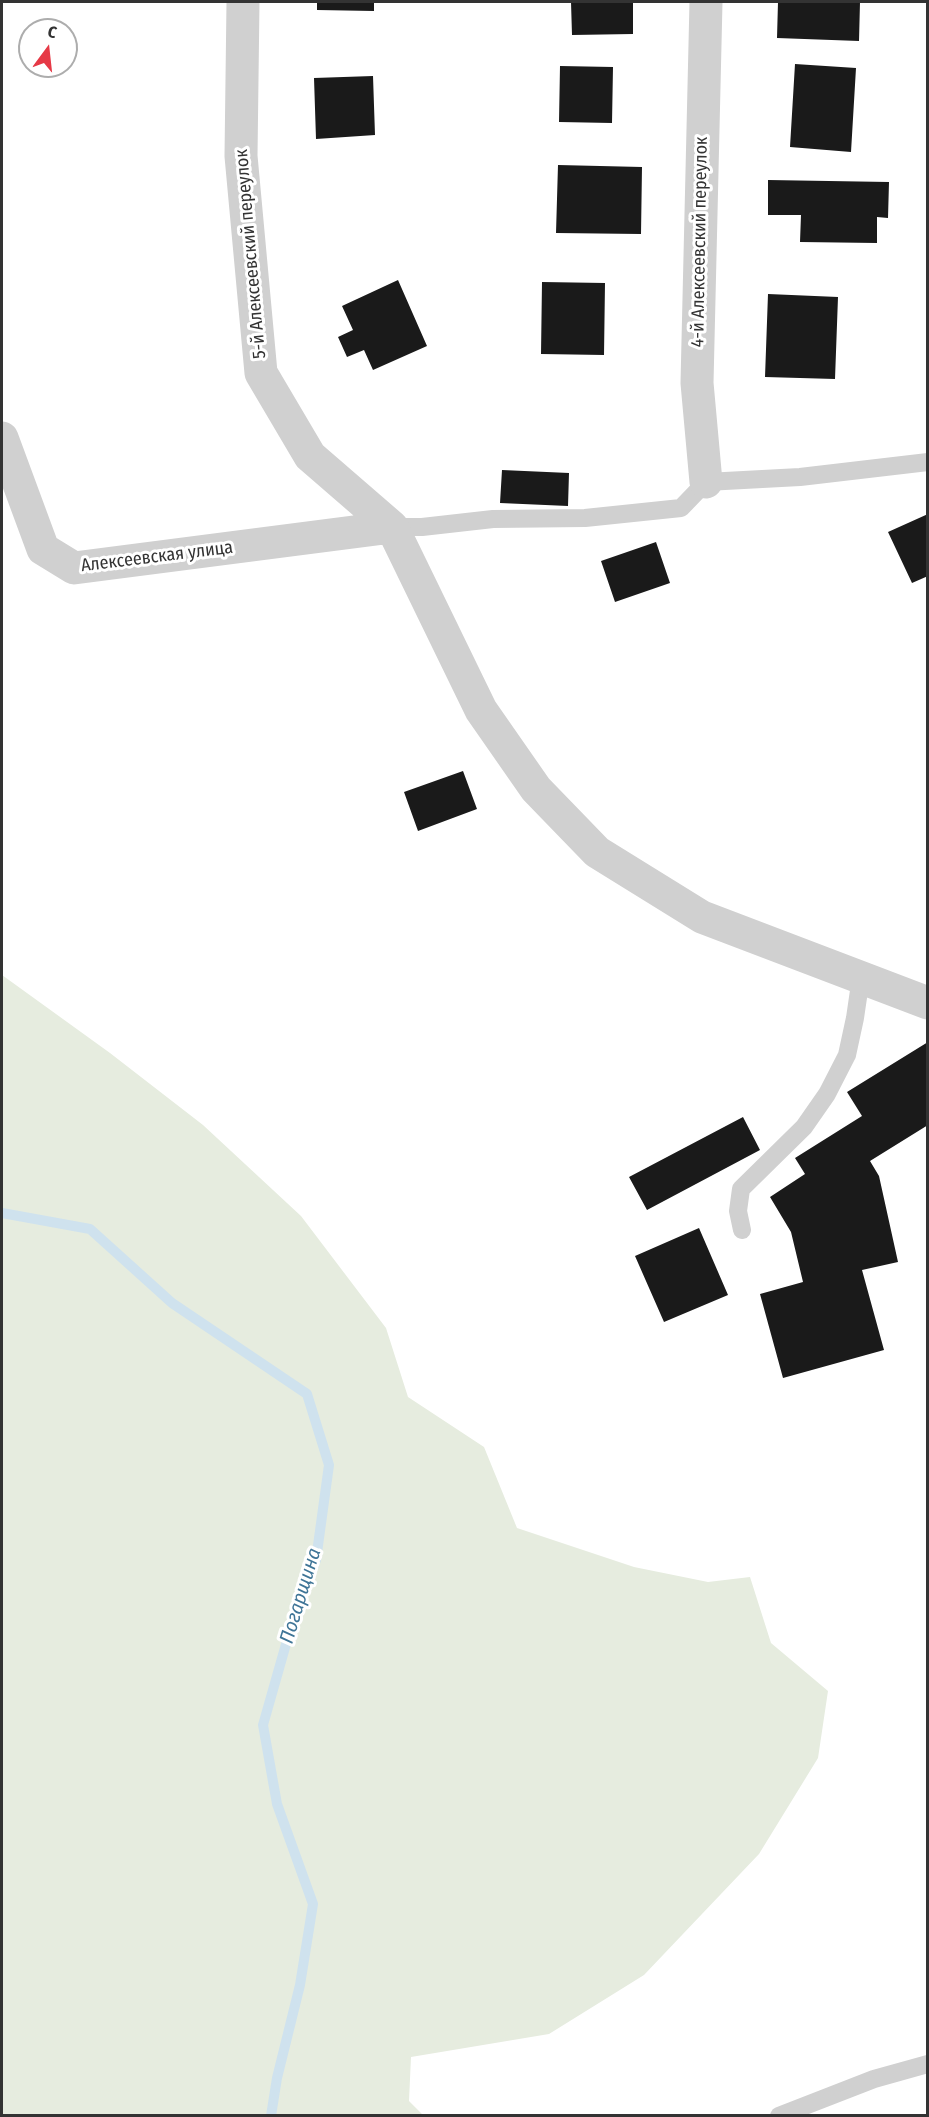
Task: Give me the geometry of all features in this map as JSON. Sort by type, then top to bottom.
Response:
[{"type":"street","name":"5-й Алексеевский переулок","points":[[243,2],[241,156],[261,373],[310,456],[392,527]]},
{"type":"street","name":"4-й Алексеевский переулок","points":[[706,2],[697,383],[706,482]]},
{"type":"street","name":"Алексеевская улица","points":[[2,438],[43,549],[74,568],[392,527]]},
{"type":"street","points":[[392,527],[481,710],[536,789],[597,852],[702,916],[927,1003]]},
{"type":"lane","points":[[392,527],[422,527],[493,519],[585,518],[681,508],[706,482],[800,477],[927,462]]},
{"type":"lane","points":[[742,1230],[738,1211],[741,1189],[804,1127],[827,1094],[846,1055],[855,1018],[861,977]]},
{"type":"lane","points":[[779,2115],[874,2079],[927,2064]]},
{"type":"shaded area","points":[[2,975],[110,1053],[203,1125],[301,1216],[386,1328],[408,1397],[484,1447],[517,1528],[634,1567],[708,1582],[750,1577],[771,1643],[828,1691],[818,1758],[759,1854],[644,1975],[549,2034],[411,2057],[409,2101],[423,2115],[2,2115]]},
{"type":"building","points":[[317,2],[374,2],[374,11],[317,10]]},
{"type":"building","points":[[571,2],[633,2],[633,34],[572,35]]},
{"type":"building","points":[[778,2],[860,2],[859,41],[777,38]]},
{"type":"building","points":[[795,64],[856,68],[851,152],[790,147]]},
{"type":"building","points":[[560,66],[613,67],[612,123],[559,122]]},
{"type":"building","points":[[373,76],[375,135],[316,139],[314,78]]},
{"type":"building","points":[[558,165],[642,167],[641,234],[556,233]]},
{"type":"building","points":[[768,180],[889,182],[888,218],[877,217],[877,243],[800,242],[801,215],[768,215]]},
{"type":"building","points":[[398,280],[427,346],[373,370],[364,350],[347,357],[338,337],[353,330],[342,306]]},
{"type":"building","points":[[542,282],[605,283],[604,355],[541,354]]},
{"type":"building","points":[[768,294],[838,297],[835,379],[765,377]]},
{"type":"building","points":[[502,470],[569,473],[568,506],[500,503]]},
{"type":"building","points":[[928,514],[928,576],[912,583],[888,532]]},
{"type":"building","points":[[656,542],[670,583],[615,602],[601,561]]},
{"type":"building","points":[[463,771],[477,809],[418,831],[404,792]]},
{"type":"building","points":[[928,1042],[928,1125],[870,1161],[879,1176],[898,1262],[862,1270],[884,1350],[783,1378],[760,1294],[803,1282],[791,1232],[770,1197],[805,1174],[795,1158],[862,1116],[847,1092]]},
{"type":"building","points":[[743,1117],[760,1150],[647,1210],[629,1177]]},
{"type":"building","points":[[699,1228],[728,1295],[664,1322],[635,1256]]},
{"type":"waterway","name":"Погарщина","points":[[2,1213],[90,1229],[172,1303],[307,1394],[329,1465],[316,1560],[290,1630],[263,1725],[277,1804],[313,1904],[300,1985],[277,2078],[271,2116]]}]
